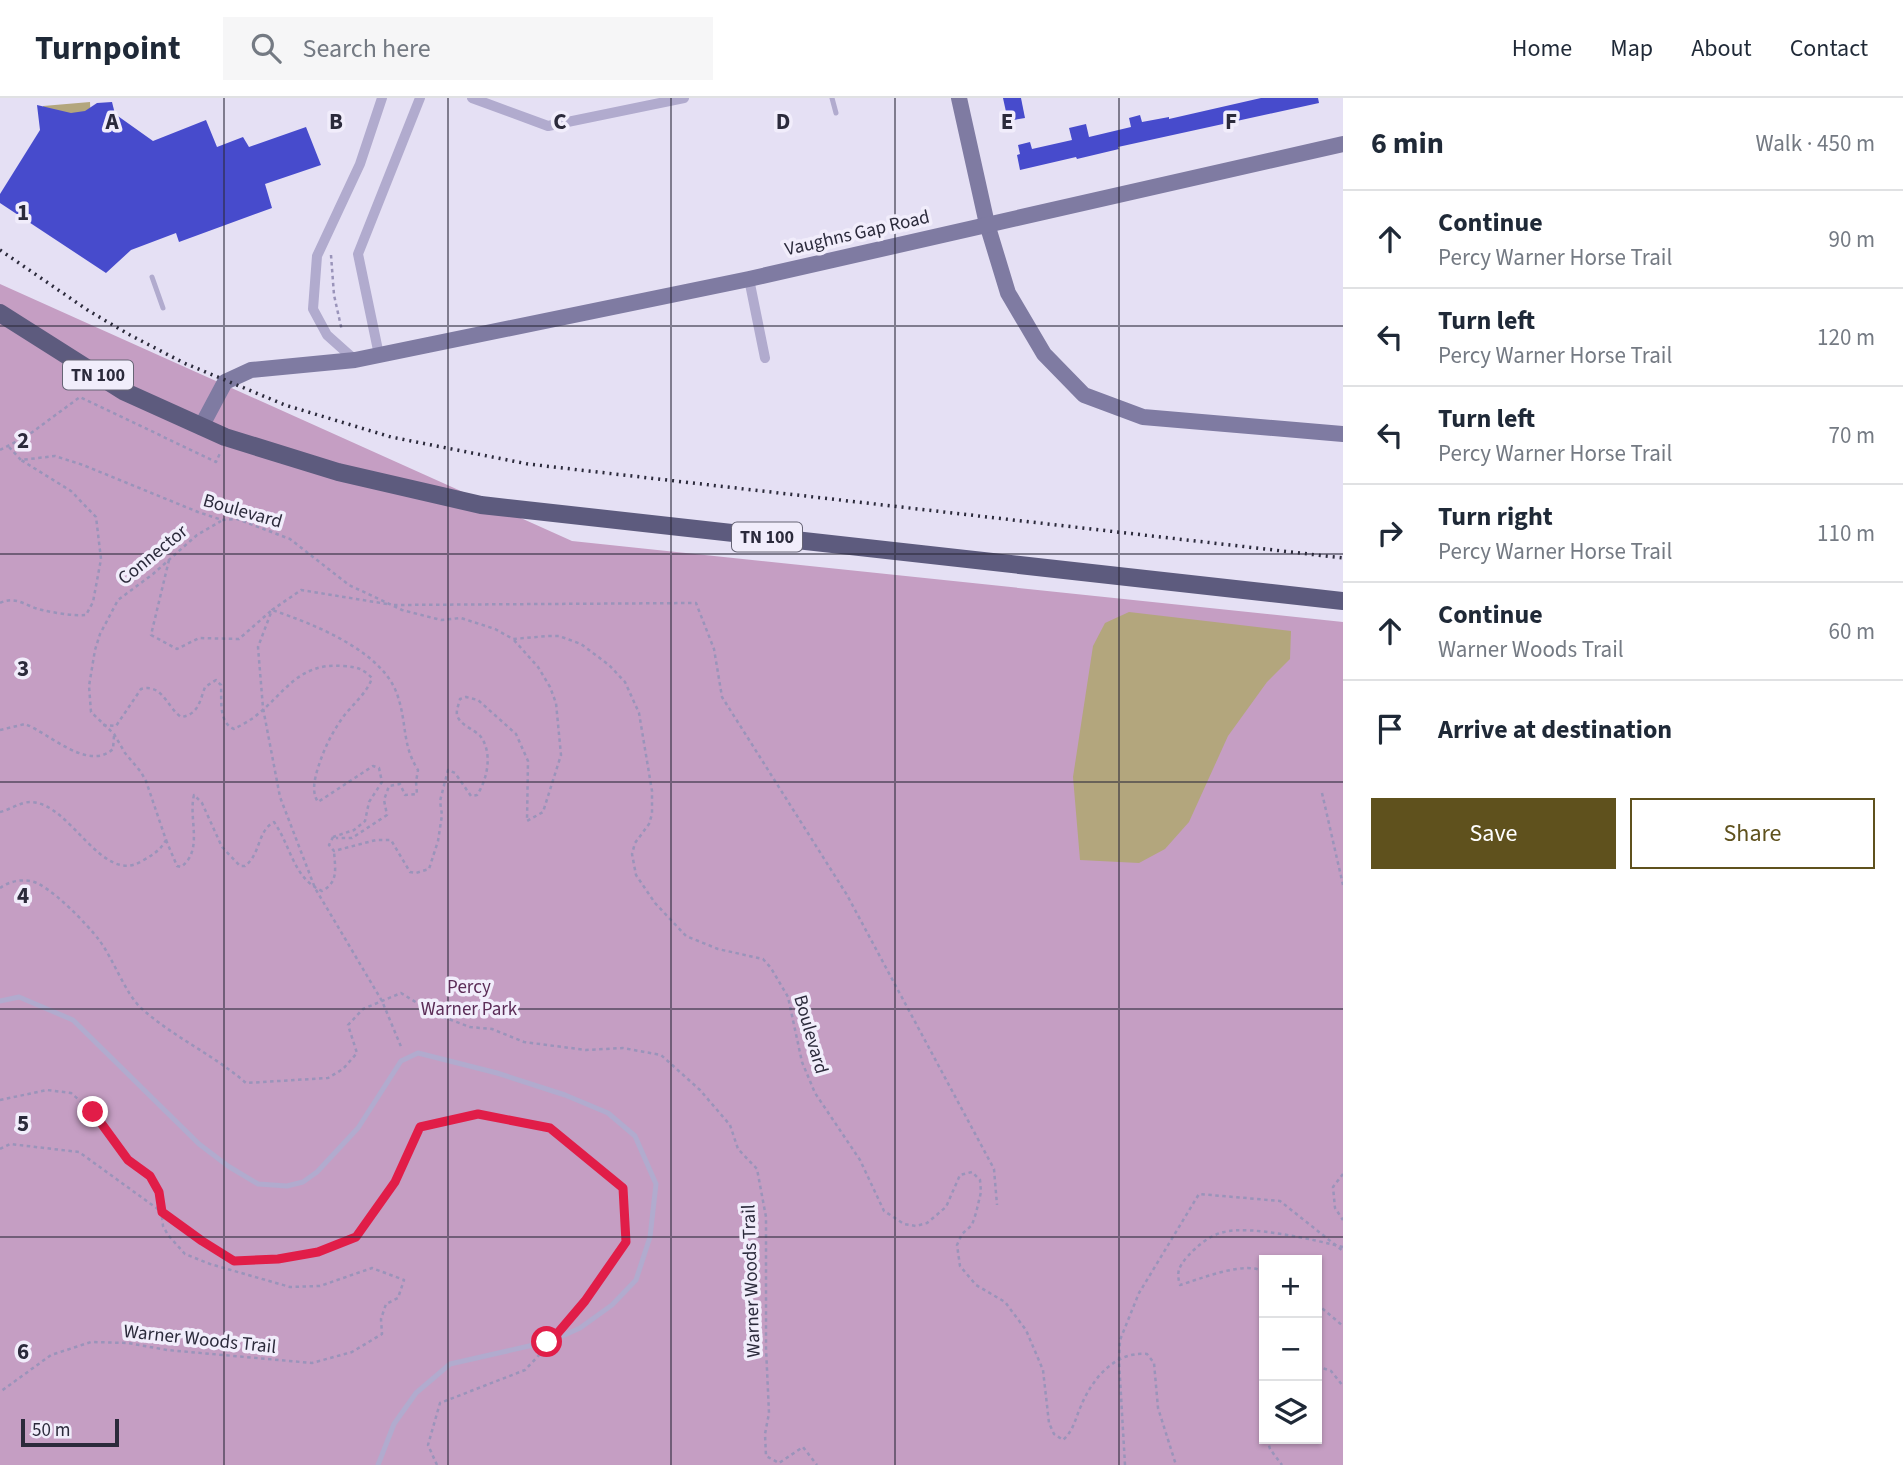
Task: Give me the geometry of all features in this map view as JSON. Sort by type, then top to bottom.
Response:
[{"type":"main road","name":"TN 100","points":[[0,313],[123,391],[228,438],[338,472],[481,505],[1343,601]]},
{"type":"street","points":[[355,360],[327,335],[313,309],[317,256],[360,164],[382,98]]},
{"type":"street","points":[[379,355],[358,254],[420,98]]},
{"type":"street","points":[[472,98],[548,126],[684,98]]},
{"type":"street","points":[[959,98],[987,224],[1008,293],[1044,354],[1084,395],[1143,416],[1343,434]]},
{"type":"street","name":"Vaughns Gap Road","points":[[201,427],[226,382],[251,370],[355,360],[749,279],[1343,144]]},
{"type":"street","points":[[749,279],[765,358]]},
{"type":"lane","points":[[832,98],[835,113]]},
{"type":"lane","points":[[152,277],[163,308]]},
{"type":"lane","points":[[0,1001],[19,997],[74,1020],[198,1144],[258,1184],[287,1186],[303,1182],[317,1172],[358,1128],[401,1061],[418,1054],[565,1094],[608,1112],[635,1136],[656,1184],[650,1237],[636,1280],[612,1305],[580,1328],[551,1341],[450,1364],[416,1393],[394,1424],[378,1465]]},
{"type":"path","points":[[331,249],[334,295],[342,334]]},
{"type":"path","points":[[0,450],[49,421],[80,397],[216,462],[228,438]]},
{"type":"path","points":[[170,441],[175,431]]},
{"type":"path","points":[[0,603],[19,600],[40,610],[86,615],[93,602],[100,559],[98,524],[93,511],[81,503],[71,491],[21,460],[9,447]]},
{"type":"path","name":"Boulevard","points":[[21,460],[55,456],[198,512],[222,520],[237,519],[290,539],[349,585],[402,610],[441,620],[461,618],[495,629],[513,639],[559,636],[581,644],[609,666],[625,682],[639,713],[652,791],[652,814],[649,824],[635,843],[632,854],[636,876],[655,903],[686,936],[718,949],[762,959],[771,968],[788,997],[802,1062],[815,1093],[860,1160],[884,1211],[904,1224],[916,1226],[927,1223],[946,1207],[960,1175],[972,1172],[980,1180],[981,1192],[972,1225],[962,1234],[957,1245],[960,1266],[976,1285],[1005,1302],[1026,1330],[1043,1370],[1049,1423],[1054,1434],[1063,1440],[1072,1432],[1090,1387],[1106,1368],[1119,1361]]},
{"type":"path","name":"Connector","points":[[222,520],[197,535],[118,600],[100,634],[89,686],[91,712],[114,734],[146,781],[177,866],[181,867],[189,861],[193,850],[194,795],[202,803],[222,847],[240,866],[253,860],[263,832],[274,822],[283,834],[294,863],[309,885],[315,888]]},
{"type":"path","points":[[169,560],[151,635],[177,649],[199,638],[239,639],[272,610],[301,590],[391,605],[696,603],[714,649],[722,697],[848,895],[994,1169],[997,1205]]},
{"type":"path","points":[[272,610],[257,647],[263,708],[280,797],[315,888],[382,1001],[406,1059]]},
{"type":"path","points":[[272,610],[333,633],[385,671],[398,696],[409,755],[418,770],[417,794],[405,795],[400,784],[389,786],[384,800],[387,815],[352,838],[333,837]]},
{"type":"path","points":[[334,850],[376,840],[391,840],[410,872],[429,869],[438,841],[442,815],[440,801],[448,770],[455,773],[471,796],[477,795],[485,783],[488,760],[482,738],[459,720],[457,714],[460,699],[466,697],[478,700],[516,734],[528,761],[527,821],[543,812],[561,755],[556,703],[538,667],[513,639]]},
{"type":"path","points":[[103,725],[116,726],[141,689],[147,687],[160,691],[181,717],[188,716],[198,708],[205,687],[216,680],[221,685],[223,719],[226,726],[234,729],[253,718],[287,684],[306,673],[329,665],[362,667],[372,678],[369,687],[342,718],[323,749],[315,779],[314,796],[318,802],[373,766],[379,768],[382,782],[369,802],[365,821],[354,830],[333,837],[329,845],[334,850],[335,878],[330,887],[322,891],[315,888]]},
{"type":"path","points":[[0,730],[25,724],[87,757],[108,753],[113,749],[114,734]]},
{"type":"path","points":[[1322,793],[1343,885]]},
{"type":"path","points":[[0,812],[29,802],[37,803],[54,811],[71,824],[92,848],[118,865],[137,864],[156,853],[166,840]]},
{"type":"path","points":[[0,888],[8,883],[32,880],[66,903],[99,939],[139,1007],[228,1067],[246,1083],[328,1078],[343,1069],[357,1054],[348,1025],[363,1009],[382,1001]]},
{"type":"path","name":"Warner Woods Trail","points":[[382,1001],[401,993],[435,1014],[470,1027],[492,1029],[524,1041],[586,1049],[623,1048],[661,1055],[699,1090],[730,1125],[738,1149],[757,1169],[766,1217],[769,1413],[765,1434],[766,1456],[779,1464],[803,1447],[817,1465]]},
{"type":"path","name":"Warner Woods Trail","points":[[0,1100],[47,1090],[71,1093],[93,1112],[128,1160],[150,1176],[159,1192],[163,1226],[186,1254],[236,1272],[290,1286],[320,1286],[372,1268],[404,1280],[398,1298],[386,1304],[381,1319],[382,1334],[352,1352],[312,1363],[167,1350],[128,1343],[91,1342],[51,1355],[0,1392]]},
{"type":"path","points":[[0,1149],[10,1144],[79,1152],[234,1261],[278,1259],[318,1252],[356,1237],[395,1182],[420,1127],[478,1114],[550,1128],[623,1188],[626,1242],[585,1301],[525,1370],[440,1403],[428,1444],[437,1465]]},
{"type":"path","points":[[1343,1174],[1333,1187],[1335,1208],[1343,1220]]},
{"type":"path","points":[[1125,1465],[1120,1340],[1139,1293],[1199,1194],[1280,1201],[1341,1248]]},
{"type":"path","points":[[1259,1269],[1225,1271],[1180,1285],[1177,1275],[1180,1264],[1196,1248],[1224,1231],[1246,1230],[1341,1248]]},
{"type":"path","points":[[1322,1308],[1343,1326]]},
{"type":"path","points":[[1119,1361],[1136,1353],[1147,1354],[1154,1363],[1158,1408],[1176,1465]]},
{"type":"path","points":[[1322,1368],[1331,1371],[1343,1386]]},
{"type":"path","points":[[1268,1444],[1282,1465]]},
{"type":"green space","name":"Percy Warner Park","points":[[0,284],[572,541],[1343,622],[1343,1465],[0,1465]]},
{"type":"shaded area","points":[[90,102],[91,126],[44,129],[43,106]]},
{"type":"shaded area","points":[[1129,612],[1291,631],[1290,659],[1267,682],[1228,736],[1189,822],[1165,849],[1139,863],[1080,860],[1073,777],[1093,646],[1105,623]]},
{"type":"building","points":[[1003,98],[1021,98],[1025,118],[1008,121]]},
{"type":"building","points":[[1261,98],[1318,98],[1319,103],[1020,170],[1018,145],[1030,142],[1032,149],[1072,140],[1069,128],[1086,124],[1089,137],[1131,127],[1129,118],[1140,115],[1142,122],[1169,119]]},
{"type":"building","points":[[112,102],[115,114],[153,141],[206,120],[217,147],[243,137],[249,147],[306,127],[321,165],[265,184],[272,208],[179,242],[176,233],[131,250],[106,273],[0,203],[0,194],[40,130],[37,105],[71,113],[85,111],[97,103]]},
{"type":"railway","points":[[0,250],[89,311],[184,363],[285,405],[391,437],[528,464],[1343,558]]},
{"type":"route","points":[[93,1112],[128,1160],[150,1176],[159,1192],[162,1212],[234,1261],[278,1259],[318,1252],[356,1237],[395,1182],[420,1127],[478,1114],[550,1128],[623,1188],[626,1242],[585,1301],[551,1341],[547,1342]]}]
